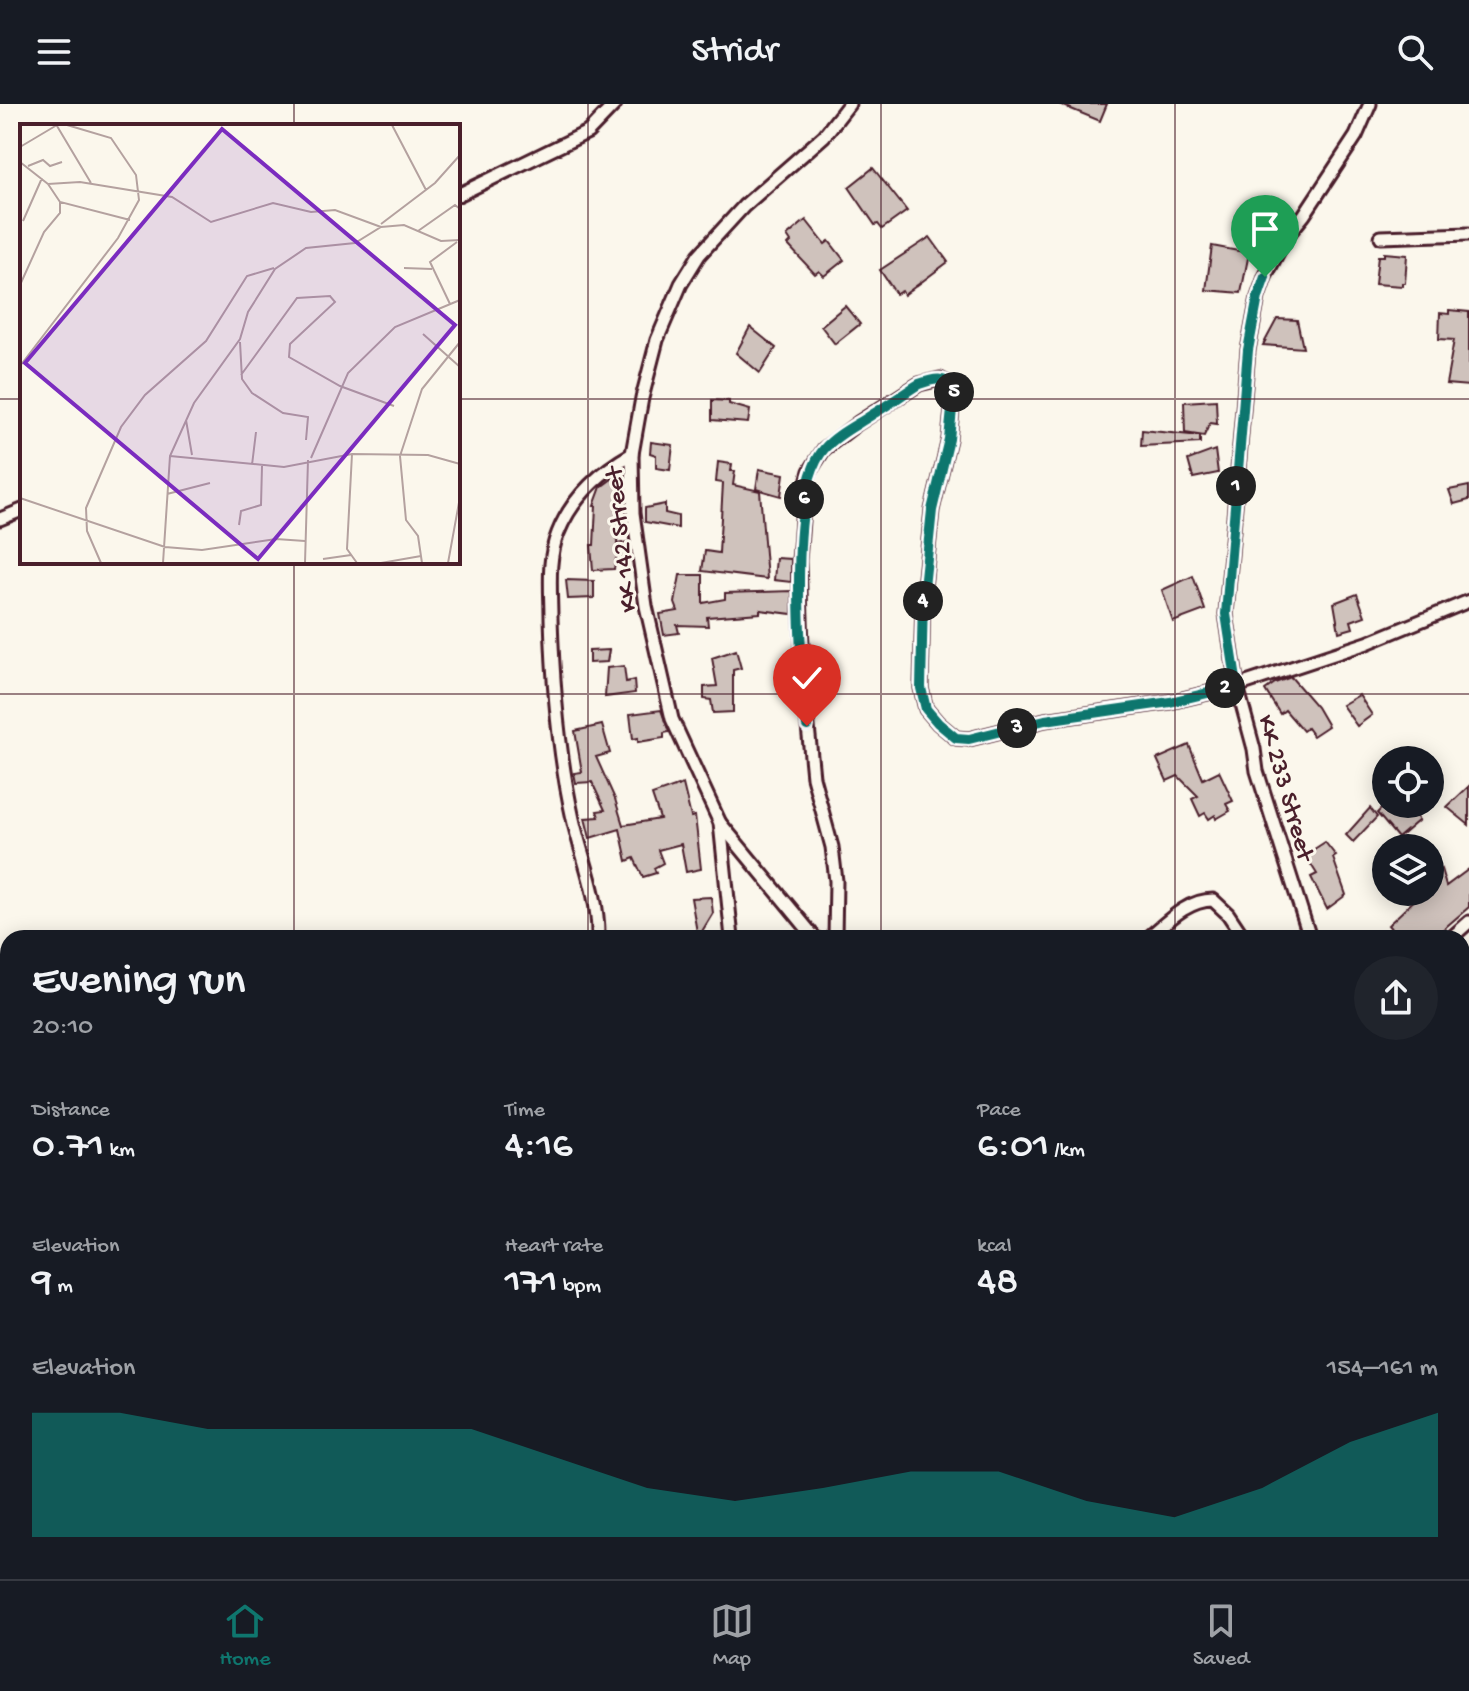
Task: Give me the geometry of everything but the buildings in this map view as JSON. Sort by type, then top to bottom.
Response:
[{"type":"street","points":[[460,194],[588,132],[615,104]]},
{"type":"street","name":"KK 142 Street","points":[[731,930],[720,823],[687,757],[666,699],[639,563],[633,513],[632,454],[657,340],[681,284],[699,255],[744,206],[824,136],[849,104]]},
{"type":"street","name":"KK 233 Street","points":[[1307,930],[1266,806],[1237,686],[1226,614],[1248,350],[1258,297],[1286,237],[1356,136],[1370,104]]},
{"type":"street","points":[[1381,237],[1469,234]]},
{"type":"street","points":[[835,930],[836,881],[832,847],[813,777],[803,675],[799,561],[804,493],[810,471],[824,449],[907,391],[934,379],[946,381],[954,390],[949,439],[932,510],[923,597],[921,688],[926,709],[956,738],[969,739],[1045,720],[1170,702],[1237,686],[1367,643],[1469,601]]},
{"type":"street","points":[[598,930],[596,897],[573,822],[558,744],[550,567],[557,535],[570,511],[607,468],[632,454]]},
{"type":"street","points":[[0,519],[20,511]]},
{"type":"street","points":[[720,823],[808,930]]},
{"type":"street","points":[[1158,930],[1189,906],[1202,900],[1213,900],[1239,930]]},
{"type":"route","points":[[807,726],[799,561],[804,493],[810,471],[824,449],[842,434],[919,384],[934,379],[946,381],[954,390],[949,439],[932,510],[923,597],[921,688],[926,709],[938,723],[956,738],[969,739],[1045,720],[1170,702],[1237,686],[1226,614],[1231,540],[1248,350],[1265,277]]}]
